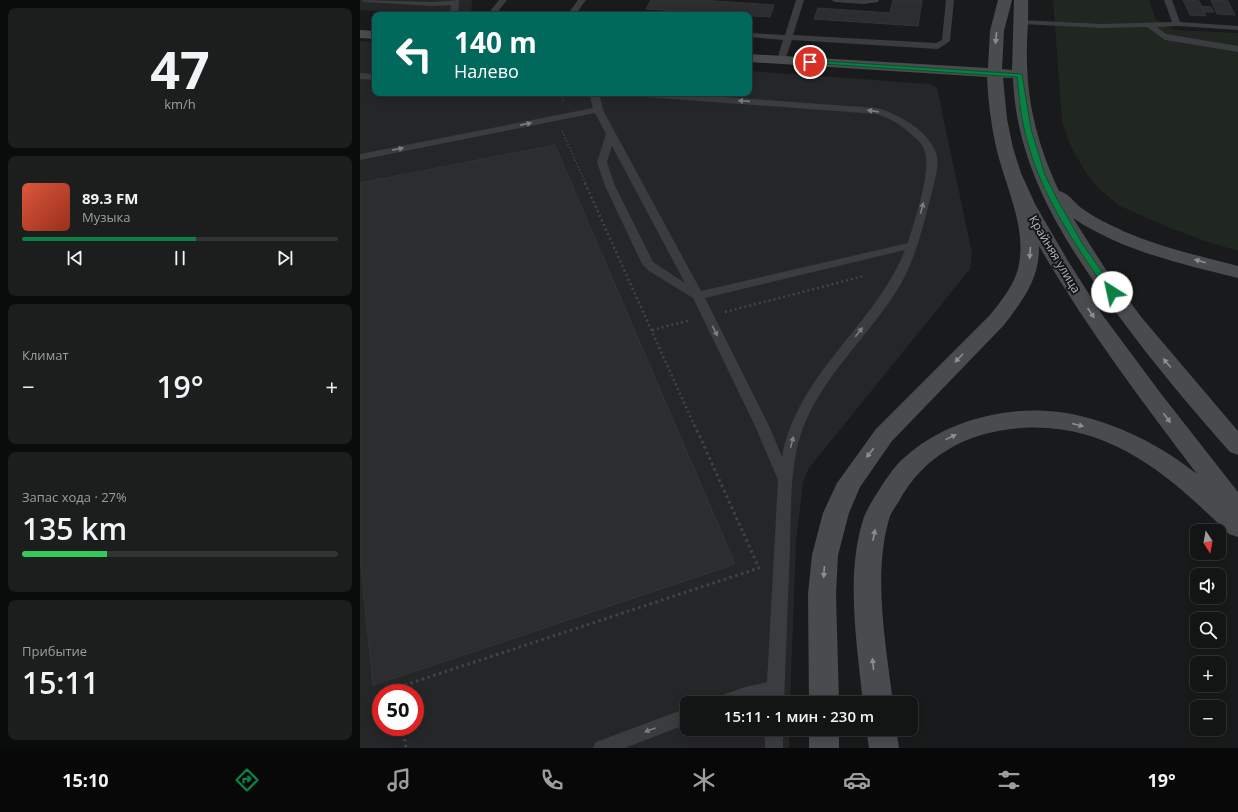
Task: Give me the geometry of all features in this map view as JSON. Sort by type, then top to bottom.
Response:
[{"type":"main road","name":"Крайняя улица","points":[[1005,0],[997,26],[995,90],[1000,128],[1013,174],[1031,215],[1090,312],[1134,374],[1238,510]]},
{"type":"main road","points":[[1021,0],[1020,75],[1027,129],[1042,175],[1052,197],[1078,243],[1158,353],[1238,446]]},
{"type":"main road","points":[[360,34],[372,35]]},
{"type":"main road","points":[[752,58],[1020,75]]},
{"type":"main road","points":[[824,696],[822,594],[825,555],[836,513],[849,483],[884,435],[997,320],[1023,282],[1031,248],[1028,230],[1013,174]]},
{"type":"main road","points":[[1042,175],[1062,200],[1074,212],[1087,221],[1121,236],[1153,247],[1238,272]]},
{"type":"main road","points":[[877,696],[871,643],[868,586],[872,546],[878,516],[892,487],[915,460],[936,445],[957,434],[983,426],[1008,421],[1035,419],[1068,423],[1103,431],[1134,444],[1165,463],[1200,491],[1238,527]]},
{"type":"main road","points":[[824,736],[824,748]]},
{"type":"main road","points":[[882,736],[884,748]]},
{"type":"lane","points":[[365,0],[433,4],[455,1],[454,12]]},
{"type":"lane","points":[[488,12],[490,0]]},
{"type":"lane","points":[[493,12],[503,0]]},
{"type":"lane","points":[[573,12],[582,0]]},
{"type":"lane","points":[[781,60],[800,0]]},
{"type":"lane","points":[[835,0],[864,2],[875,0]]},
{"type":"lane","points":[[752,35],[938,46],[946,41],[950,0]]},
{"type":"lane","points":[[1168,0],[1177,24]]},
{"type":"lane","points":[[1021,22],[1102,26],[1177,24],[1238,28]]},
{"type":"lane","points":[[1149,25],[1168,38],[1238,49]]},
{"type":"lane","points":[[360,76],[372,77]]},
{"type":"lane","points":[[595,96],[598,110],[708,316],[763,428],[785,480]]},
{"type":"lane","points":[[675,96],[877,111],[897,118],[910,127],[927,144],[932,158],[931,174],[912,245],[903,270],[890,292],[816,388],[799,420],[792,441],[785,480],[775,695],[742,696]]},
{"type":"lane","points":[[360,157],[598,110]]},
{"type":"lane","points":[[611,134],[602,162],[603,166],[610,186],[648,264],[698,296],[912,245]]},
{"type":"lane","points":[[602,748],[680,719]]},
{"type":"lane","points":[[774,736],[774,748]]},
{"type":"path","points":[[408,684],[759,568],[560,127]]},
{"type":"path","points":[[652,330],[864,276]]},
{"type":"path","points":[[405,736],[406,748]]},
{"type":"shaded area","points":[[360,0],[472,0],[471,12],[404,12],[360,10]]},
{"type":"shaded area","points":[[1053,0],[1149,0],[1156,20],[1174,30],[1238,33],[1238,251],[1167,227],[1120,206],[1100,190],[1086,173],[1071,147],[1062,121]]},
{"type":"shaded area","points":[[360,41],[372,42],[372,96],[752,96],[752,71],[930,84],[937,88],[972,253],[970,269],[809,468],[803,482],[796,542],[790,696],[680,696],[680,736],[789,736],[789,748],[360,748]]},
{"type":"building","points":[[651,0],[699,0],[774,5],[770,17],[752,16],[752,12],[692,12],[646,9]]},
{"type":"building","points":[[893,0],[922,0],[918,26],[814,19],[818,8],[890,13]]},
{"type":"building","points":[[1183,0],[1199,1],[1206,16],[1190,15]]},
{"type":"building","points":[[1211,0],[1228,1],[1235,15],[1217,14]]},
{"type":"building","points":[[1201,6],[1211,7],[1214,12],[1204,12]]},
{"type":"building","points":[[555,145],[735,564],[373,684],[360,557],[360,183]]},
{"type":"route","points":[[810,62],[1020,75],[1023,108],[1027,129],[1042,175],[1052,197],[1078,243],[1112,292]]}]
